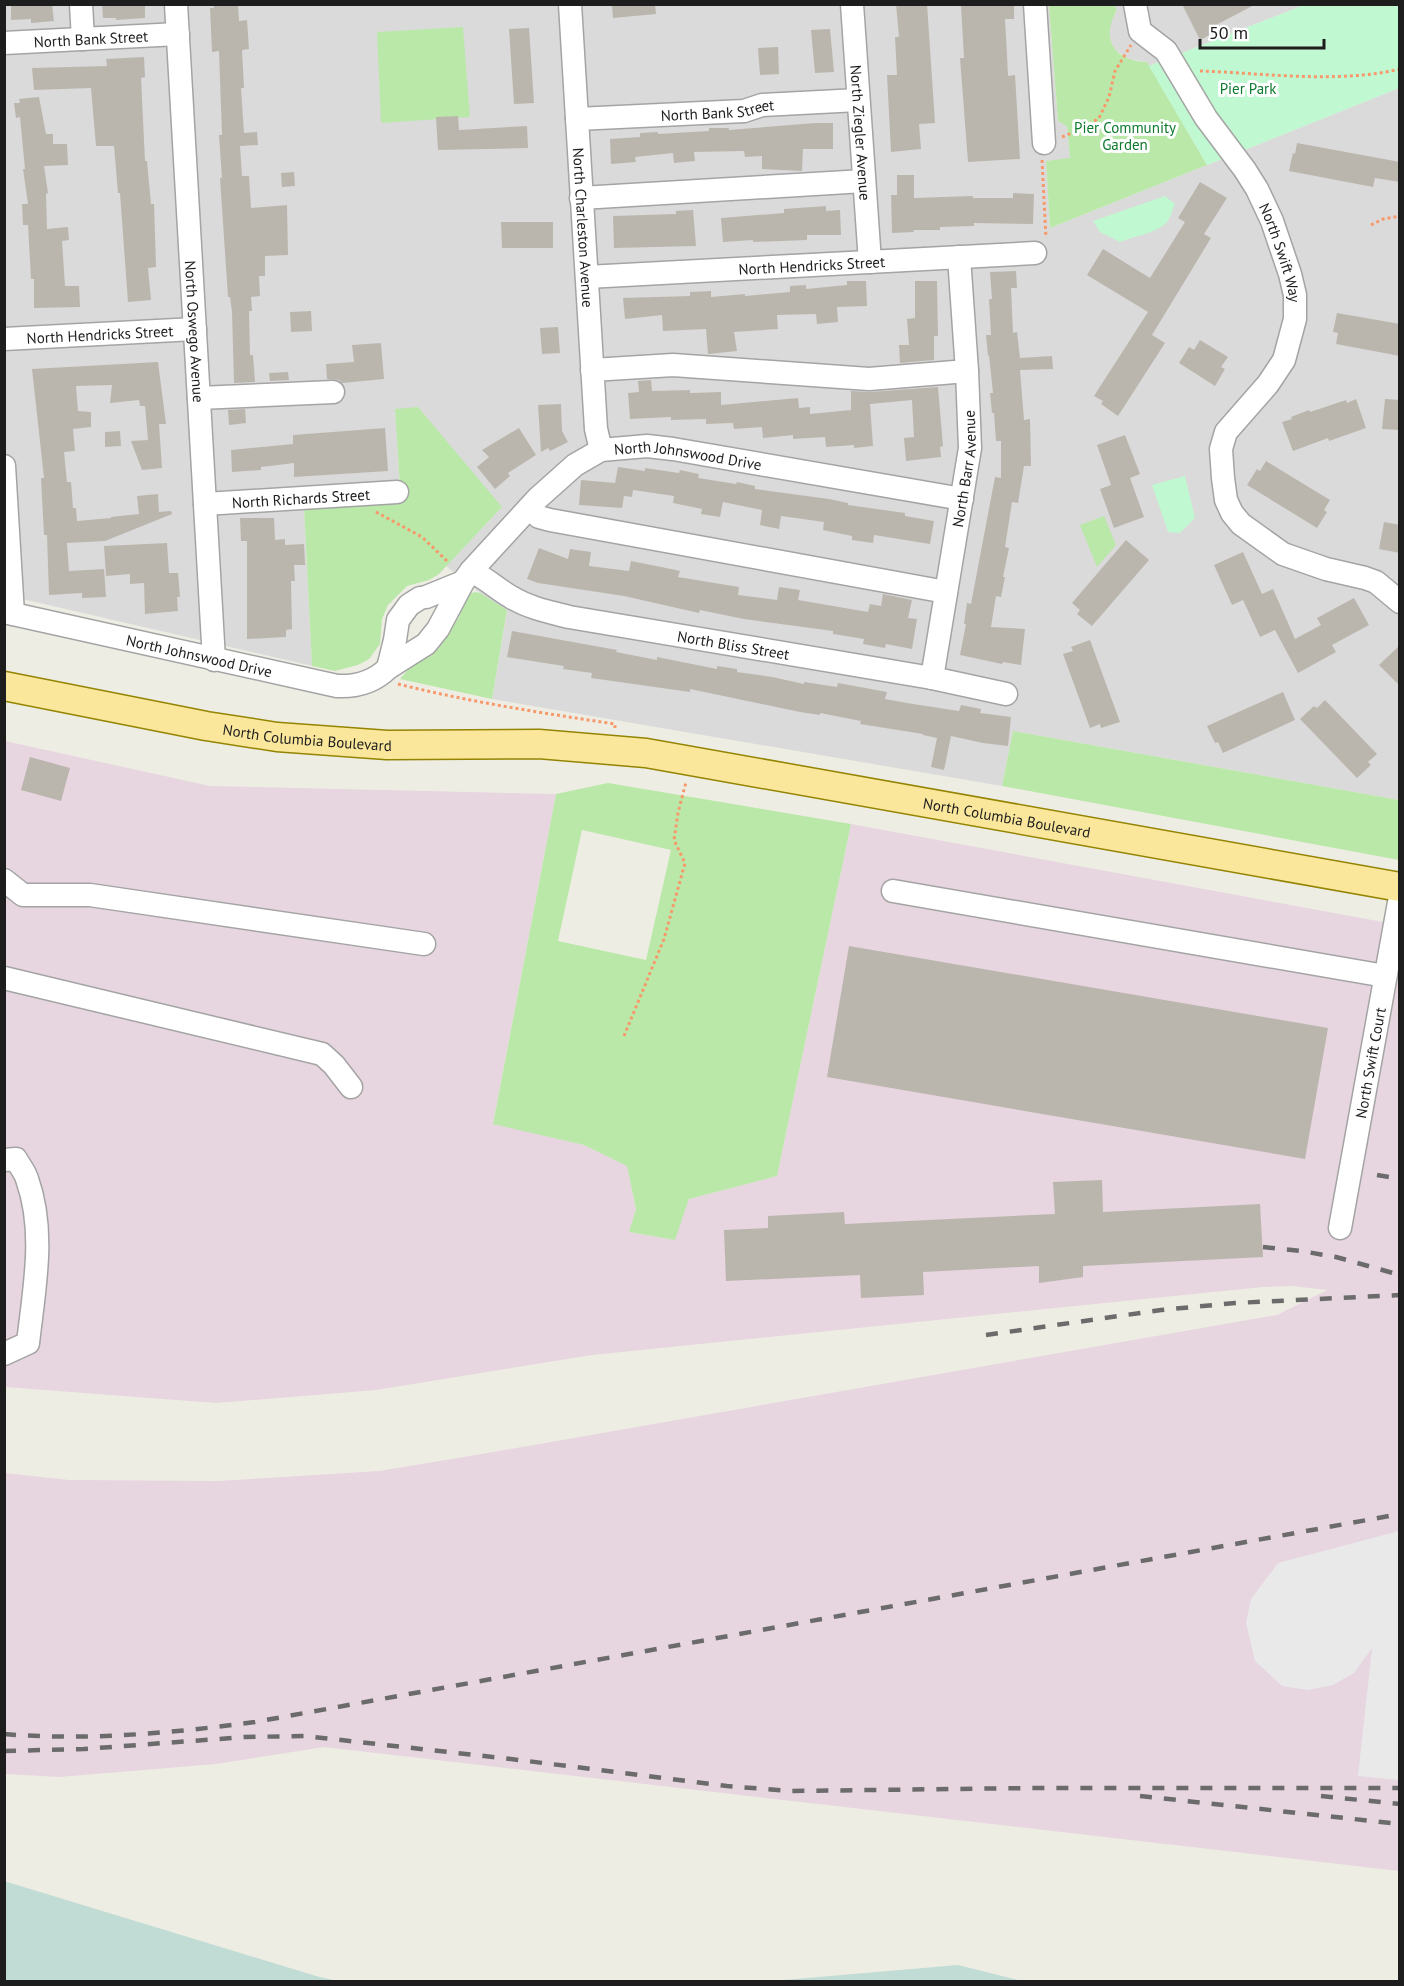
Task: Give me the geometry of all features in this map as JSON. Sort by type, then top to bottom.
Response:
[{"type":"main road","name":"North Columbia Boulevard","points":[[4,686],[206,726],[287,738],[387,745],[508,744],[613,750],[692,761],[1400,887]]},
{"type":"street","points":[[81,4],[83,39]]},
{"type":"street","name":"North Oswego Avenue","points":[[176,4],[214,660]]},
{"type":"street","name":"North Charleston Avenue","points":[[570,4],[596,434],[601,450]]},
{"type":"street","name":"North Ziegler Avenue","points":[[852,4],[870,262]]},
{"type":"street","points":[[1035,4],[1044,143]]},
{"type":"street","name":"North Swift Way","points":[[1136,4],[1140,31],[1166,51],[1206,118],[1245,170],[1266,206],[1295,295],[1295,319],[1284,360],[1268,384],[1226,432],[1221,449],[1226,500],[1232,513],[1241,524],[1283,554],[1326,569],[1376,582],[1400,602]]},
{"type":"street","name":"North Bank Street","points":[[4,43],[178,34]]},
{"type":"street","name":"North Bank Street","points":[[577,119],[744,111],[762,105],[858,100]]},
{"type":"street","points":[[581,198],[864,181]]},
{"type":"street","name":"North Hendricks Street","points":[[587,277],[1035,253]]},
{"type":"street","name":"North Barr Avenue","points":[[932,678],[962,499],[970,435],[959,257]]},
{"type":"street","name":"North Hendricks Street","points":[[4,339],[195,329]]},
{"type":"street","points":[[592,370],[673,365],[869,379],[967,372]]},
{"type":"street","points":[[199,398],[333,392]]},
{"type":"street","name":"North Johnswood Drive","points":[[390,675],[431,637],[467,576],[529,508],[560,477],[588,456],[601,450],[627,446],[673,449],[962,499]]},
{"type":"street","points":[[4,466],[9,613]]},
{"type":"street","name":"North Richards Street","points":[[205,504],[397,492]]},
{"type":"street","points":[[529,508],[539,517],[550,520],[946,592]]},
{"type":"street","name":"North Johnswood Drive","points":[[390,675],[398,620],[406,609],[414,601],[467,576]]},
{"type":"street","name":"North Bliss Street","points":[[467,576],[485,578],[530,607],[569,617],[932,678],[1006,694]]},
{"type":"street","points":[[426,597],[440,605],[444,616]]},
{"type":"street","name":"North Johnswood Drive","points":[[9,613],[337,686],[347,687],[368,682],[382,674],[390,675]]},
{"type":"street","points":[[396,634],[406,646],[417,648]]},
{"type":"street","points":[[4,880],[23,895],[90,895],[424,944]]},
{"type":"street","points":[[893,891],[1391,963]]},
{"type":"street","name":"North Swift Court","points":[[1340,1228],[1391,963],[1400,897]]},
{"type":"street","points":[[4,978],[322,1054],[351,1087]]},
{"type":"street","points":[[4,1160],[16,1159],[27,1178],[39,1252],[28,1343],[4,1354]]},
{"type":"path","points":[[1068,135],[1099,118],[1110,98],[1115,71],[1123,56]]},
{"type":"path","points":[[1180,76],[1200,70],[1341,76],[1379,74],[1400,69]]},
{"type":"path","points":[[1035,253],[1046,242],[1042,162],[1044,143]]},
{"type":"path","points":[[1371,225],[1383,219],[1400,216]]},
{"type":"path","points":[[368,494],[372,507],[377,513],[422,537],[447,561]]},
{"type":"path","points":[[390,675],[448,697],[615,724],[613,750]]},
{"type":"path","points":[[624,1036],[664,939],[685,862],[674,840],[678,813],[692,761]]},
{"type":"shaded area","points":[[5,5],[1049,5],[1058,121],[1067,125],[1070,159],[1046,161],[1050,228],[1399,88],[1399,800],[1013,731],[1002,786],[492,699],[507,611],[446,566],[502,507],[395,409],[401,504],[304,508],[312,666],[5,595]]},
{"type":"shaded area","points":[[1114,5],[1304,5],[1149,66],[1147,62],[1128,59],[1114,49],[1109,36],[1110,22],[1117,11]]},
{"type":"shaded area","points":[[5,741],[210,786],[556,794],[493,1123],[584,1145],[627,1166],[636,1209],[629,1232],[674,1240],[689,1199],[777,1176],[851,824],[1399,925],[1399,1871],[324,1747],[216,1764],[59,1777],[5,1774],[5,1473],[69,1480],[218,1481],[379,1471],[1277,1315],[1327,1290],[1292,1286],[1263,1287],[592,1355],[376,1390],[216,1403],[5,1387]]},
{"type":"shaded area","points":[[1400,1531],[1399,1780],[1358,1776],[1372,1648],[1354,1673],[1333,1685],[1308,1690],[1282,1686],[1255,1661],[1246,1623],[1251,1599],[1278,1563]]},
{"type":"shaded area","points":[[4,1881],[316,1976],[337,1981],[5,1981]]},
{"type":"shaded area","points":[[958,1965],[1022,1981],[782,1981],[784,1980]]},
{"type":"green space","name":"Pier Community Garden","points":[[1049,5],[1114,5],[1117,10],[1110,30],[1113,47],[1126,58],[1147,62],[1207,165],[1050,228],[1046,161],[1070,158],[1067,126],[1058,121]]},
{"type":"green space","name":"Pier Park","points":[[1304,5],[1399,5],[1399,88],[1207,165],[1149,66]]},
{"type":"green space","points":[[463,27],[470,117],[381,123],[377,32]]},
{"type":"green space","points":[[1165,196],[1175,204],[1171,215],[1164,225],[1149,233],[1120,242],[1100,232],[1093,221]]},
{"type":"green space","points":[[418,407],[502,507],[439,574],[429,580],[407,586],[388,605],[382,619],[380,644],[369,659],[358,665],[335,671],[312,666],[304,507],[401,503],[395,409]]},
{"type":"green space","points":[[1185,476],[1195,518],[1180,533],[1168,532],[1152,485]]},
{"type":"green space","points":[[1104,516],[1116,545],[1097,567],[1080,525]]},
{"type":"green space","points":[[475,592],[507,610],[492,699],[400,679],[413,664],[438,649],[459,617],[469,594]]},
{"type":"green space","points":[[1013,731],[1399,800],[1399,860],[1002,786]]},
{"type":"green space","points":[[608,783],[851,824],[777,1176],[689,1199],[675,1240],[629,1232],[636,1209],[627,1166],[584,1145],[493,1124],[556,794]],"holes":[[[582,830],[671,850],[646,960],[558,941]]]},
{"type":"building","points":[[11,4],[52,4],[54,21],[31,23],[31,19],[11,20]]},
{"type":"building","points":[[102,4],[145,4],[145,18],[116,20],[116,18],[103,18]]},
{"type":"building","points":[[213,4],[238,4],[239,21],[247,20],[249,49],[242,50],[244,88],[241,88],[244,133],[257,132],[258,145],[240,146],[242,176],[249,176],[251,208],[287,205],[288,255],[265,256],[265,276],[259,276],[260,296],[251,297],[250,355],[253,355],[255,382],[234,383],[232,312],[230,297],[228,297],[220,178],[222,178],[219,135],[222,135],[219,51],[212,52],[210,8],[214,8]]},
{"type":"building","points":[[655,4],[656,14],[613,18],[612,5]]},
{"type":"building","points":[[896,4],[927,4],[935,123],[919,124],[921,149],[891,152],[887,75],[897,75],[895,37],[899,37]]},
{"type":"building","points":[[1014,4],[1014,19],[1005,19],[1008,76],[1015,75],[1020,159],[968,162],[960,58],[964,58],[961,6]]},
{"type":"building","points":[[1182,4],[1256,4],[1218,24],[1221,29],[1200,40]]},
{"type":"building","points":[[529,28],[534,103],[514,104],[509,29]]},
{"type":"building","points":[[830,29],[834,72],[815,73],[811,30]]},
{"type":"building","points":[[778,47],[779,74],[760,75],[758,48]]},
{"type":"building","points":[[144,57],[145,77],[141,78],[145,161],[147,161],[151,204],[154,204],[156,267],[148,268],[151,300],[128,302],[114,146],[96,146],[91,88],[34,90],[32,68],[107,66],[106,59]]},
{"type":"building","points":[[39,97],[46,134],[53,134],[53,144],[67,144],[68,165],[44,166],[48,193],[46,194],[47,229],[68,227],[69,240],[62,241],[65,286],[79,286],[80,307],[34,308],[34,279],[31,279],[28,225],[23,225],[22,204],[28,204],[20,117],[16,118],[14,103],[20,103],[19,99]]},
{"type":"building","points":[[458,116],[459,130],[527,126],[528,148],[438,150],[436,117]]},
{"type":"building","points":[[833,123],[833,149],[803,149],[802,171],[762,169],[762,156],[745,157],[744,151],[694,152],[695,161],[674,163],[673,153],[635,157],[636,162],[611,164],[610,139],[640,137],[640,133],[709,131],[709,128],[729,128],[729,130]]},
{"type":"building","points":[[1297,143],[1400,162],[1400,182],[1375,178],[1373,187],[1289,171]]},
{"type":"building","points":[[294,172],[295,186],[282,187],[281,173]]},
{"type":"building","points":[[897,175],[914,175],[914,198],[973,196],[973,198],[1013,198],[1013,193],[1034,194],[1033,224],[974,223],[974,226],[940,227],[940,230],[892,233],[891,195],[897,195]]},
{"type":"building","points":[[1200,182],[1227,198],[1204,234],[1211,238],[1152,335],[1165,343],[1118,416],[1101,404],[1103,401],[1094,396],[1148,312],[1087,275],[1103,249],[1150,278],[1185,222],[1178,218]]},
{"type":"building","points":[[826,206],[826,211],[840,210],[841,235],[807,235],[807,240],[723,242],[721,218],[784,213],[784,209]]},
{"type":"building","points":[[693,210],[696,246],[614,248],[613,216],[676,214],[676,211]]},
{"type":"building","points":[[501,222],[553,222],[553,248],[502,248]]},
{"type":"building","points":[[1016,271],[1017,288],[1011,288],[1013,333],[1017,332],[1020,358],[1052,356],[1053,369],[1020,370],[1024,420],[1030,419],[1031,466],[1024,466],[1018,503],[1012,502],[1005,547],[1009,548],[1003,577],[1005,577],[1001,597],[996,596],[991,627],[1025,629],[1021,665],[1003,662],[1002,664],[960,655],[966,624],[964,624],[967,603],[971,604],[995,477],[1001,478],[1001,441],[996,441],[994,413],[992,413],[990,393],[993,393],[986,335],[991,335],[990,272]]},
{"type":"building","points":[[847,281],[866,281],[867,306],[837,307],[838,322],[817,324],[816,314],[777,315],[778,329],[734,332],[737,351],[708,354],[706,329],[663,331],[662,315],[625,319],[623,298],[690,296],[690,292],[711,291],[711,297],[745,294],[745,296],[790,292],[790,286],[806,285],[806,289],[847,285]]},
{"type":"building","points":[[915,281],[937,281],[938,336],[934,336],[934,360],[900,363],[899,345],[909,345],[907,319],[915,318]]},
{"type":"building","points":[[311,311],[312,331],[291,332],[290,312]]},
{"type":"building","points":[[1337,313],[1400,324],[1400,356],[1336,344],[1338,333],[1333,332]]},
{"type":"building","points":[[558,327],[560,353],[542,354],[540,328]]},
{"type":"building","points":[[1200,340],[1228,357],[1221,367],[1225,369],[1215,386],[1179,363],[1189,347],[1194,350]]},
{"type":"building","points":[[381,343],[384,379],[342,383],[339,380],[327,379],[326,364],[354,362],[352,345]]},
{"type":"building","points":[[158,362],[166,424],[159,424],[162,468],[142,470],[131,441],[148,440],[145,406],[140,406],[139,400],[110,403],[112,385],[76,386],[78,411],[91,412],[91,427],[73,429],[75,451],[64,452],[67,482],[71,482],[73,508],[76,508],[77,521],[139,514],[137,496],[158,494],[159,512],[171,511],[172,514],[105,541],[67,543],[69,571],[104,569],[106,597],[82,598],[82,593],[49,595],[47,535],[44,535],[41,478],[44,478],[32,369]]},
{"type":"building","points":[[288,372],[289,380],[270,381],[269,373]]},
{"type":"building","points":[[651,380],[652,391],[721,392],[721,405],[798,398],[799,408],[810,407],[810,414],[851,410],[851,391],[870,392],[938,387],[943,446],[940,447],[941,457],[906,461],[904,438],[914,437],[912,400],[870,404],[873,446],[826,447],[825,437],[793,439],[793,435],[763,438],[762,427],[734,429],[733,423],[706,424],[706,419],[671,420],[671,417],[630,419],[628,393],[639,392],[638,381]]},
{"type":"building","points":[[1356,399],[1366,428],[1329,441],[1328,438],[1293,451],[1282,422],[1309,410],[1310,412]]},
{"type":"building","points":[[1385,399],[1400,400],[1400,430],[1382,429]]},
{"type":"building","points":[[561,404],[562,431],[568,442],[550,451],[548,448],[541,452],[538,405]]},
{"type":"building","points":[[245,409],[246,423],[229,425],[228,410]]},
{"type":"building","points":[[385,428],[388,471],[294,477],[294,463],[261,467],[261,470],[232,472],[231,450],[293,444],[293,435]]},
{"type":"building","points":[[519,428],[536,455],[508,473],[510,476],[495,489],[477,467],[489,457],[482,450]]},
{"type":"building","points":[[120,431],[121,446],[105,447],[105,432]]},
{"type":"building","points":[[1125,435],[1140,474],[1130,478],[1144,517],[1114,528],[1100,489],[1111,485],[1097,445]]},
{"type":"building","points":[[1266,461],[1330,500],[1324,510],[1327,512],[1317,528],[1247,485],[1257,469],[1260,471]]},
{"type":"building","points":[[618,467],[679,473],[680,470],[699,474],[698,478],[736,484],[737,482],[755,486],[755,489],[829,499],[848,503],[848,505],[905,513],[905,516],[934,521],[930,544],[874,535],[873,543],[852,540],[852,536],[823,530],[824,522],[781,516],[779,529],[760,525],[762,510],[723,502],[720,517],[701,514],[702,509],[673,503],[674,496],[633,490],[632,497],[624,496],[622,508],[579,505],[581,480],[615,483]]},
{"type":"building","points":[[240,518],[274,518],[275,540],[285,539],[285,545],[304,544],[305,565],[294,565],[295,581],[291,581],[292,629],[286,630],[286,637],[247,639],[247,541],[241,541]]},
{"type":"building","points":[[1384,522],[1400,525],[1400,553],[1379,549]]},
{"type":"building","points":[[1126,540],[1149,560],[1092,626],[1077,614],[1080,610],[1072,603]]},
{"type":"building","points":[[167,543],[169,573],[178,573],[180,597],[177,597],[178,611],[145,614],[144,583],[130,584],[130,574],[106,576],[104,546]]},
{"type":"building","points":[[539,548],[568,559],[570,549],[591,552],[589,566],[629,571],[631,561],[680,571],[678,577],[739,587],[738,595],[777,600],[779,587],[800,590],[798,600],[868,612],[870,604],[881,606],[883,594],[912,600],[908,618],[917,619],[912,649],[886,644],[885,648],[863,644],[864,639],[833,634],[833,631],[744,619],[700,610],[699,613],[624,596],[538,583],[527,579]]},
{"type":"building","points":[[1243,552],[1262,594],[1273,589],[1295,639],[1321,625],[1317,618],[1354,598],[1369,625],[1332,645],[1336,652],[1298,673],[1275,630],[1260,637],[1243,600],[1232,605],[1214,565]]},
{"type":"building","points":[[512,631],[617,650],[616,652],[657,660],[657,657],[717,669],[717,666],[737,669],[737,672],[804,684],[804,682],[837,687],[838,683],[887,692],[885,699],[913,704],[959,711],[961,705],[981,709],[980,713],[1011,717],[1008,746],[951,736],[944,770],[931,767],[937,738],[860,724],[861,721],[820,713],[820,715],[800,712],[690,689],[690,692],[591,678],[592,673],[563,669],[564,666],[507,657]]},
{"type":"building","points":[[1090,640],[1120,722],[1101,728],[1100,724],[1090,728],[1063,654],[1073,651],[1071,647]]},
{"type":"building","points":[[1400,645],[1400,686],[1379,665]]},
{"type":"building","points":[[1283,692],[1295,720],[1223,753],[1207,726]]},
{"type":"building","points":[[1325,700],[1377,754],[1368,762],[1371,765],[1357,778],[1300,719],[1314,706],[1317,708]]},
{"type":"building","points":[[30,757],[70,768],[61,801],[21,790]]},
{"type":"building","points":[[849,946],[1328,1028],[1305,1159],[827,1077]]},
{"type":"building","points":[[1102,1180],[1103,1212],[1260,1204],[1263,1257],[1083,1266],[1083,1277],[1039,1283],[1039,1266],[923,1272],[924,1295],[861,1298],[860,1275],[726,1281],[724,1230],[768,1228],[768,1216],[844,1212],[845,1224],[1055,1214],[1053,1182]]},
{"type":"railway","points":[[1377,1175],[1400,1179]]},
{"type":"railway","points":[[1263,1247],[1336,1257],[1400,1275]]},
{"type":"railway","points":[[986,1335],[1161,1310],[1235,1303],[1400,1295]]},
{"type":"railway","points":[[4,1734],[67,1737],[130,1735],[255,1722],[1400,1514]]},
{"type":"railway","points":[[4,1751],[84,1749],[245,1737],[305,1736],[727,1786],[790,1791],[1400,1788]]},
{"type":"railway","points":[[1140,1796],[1400,1824]]},
{"type":"railway","points":[[1321,1796],[1400,1804]]}]
